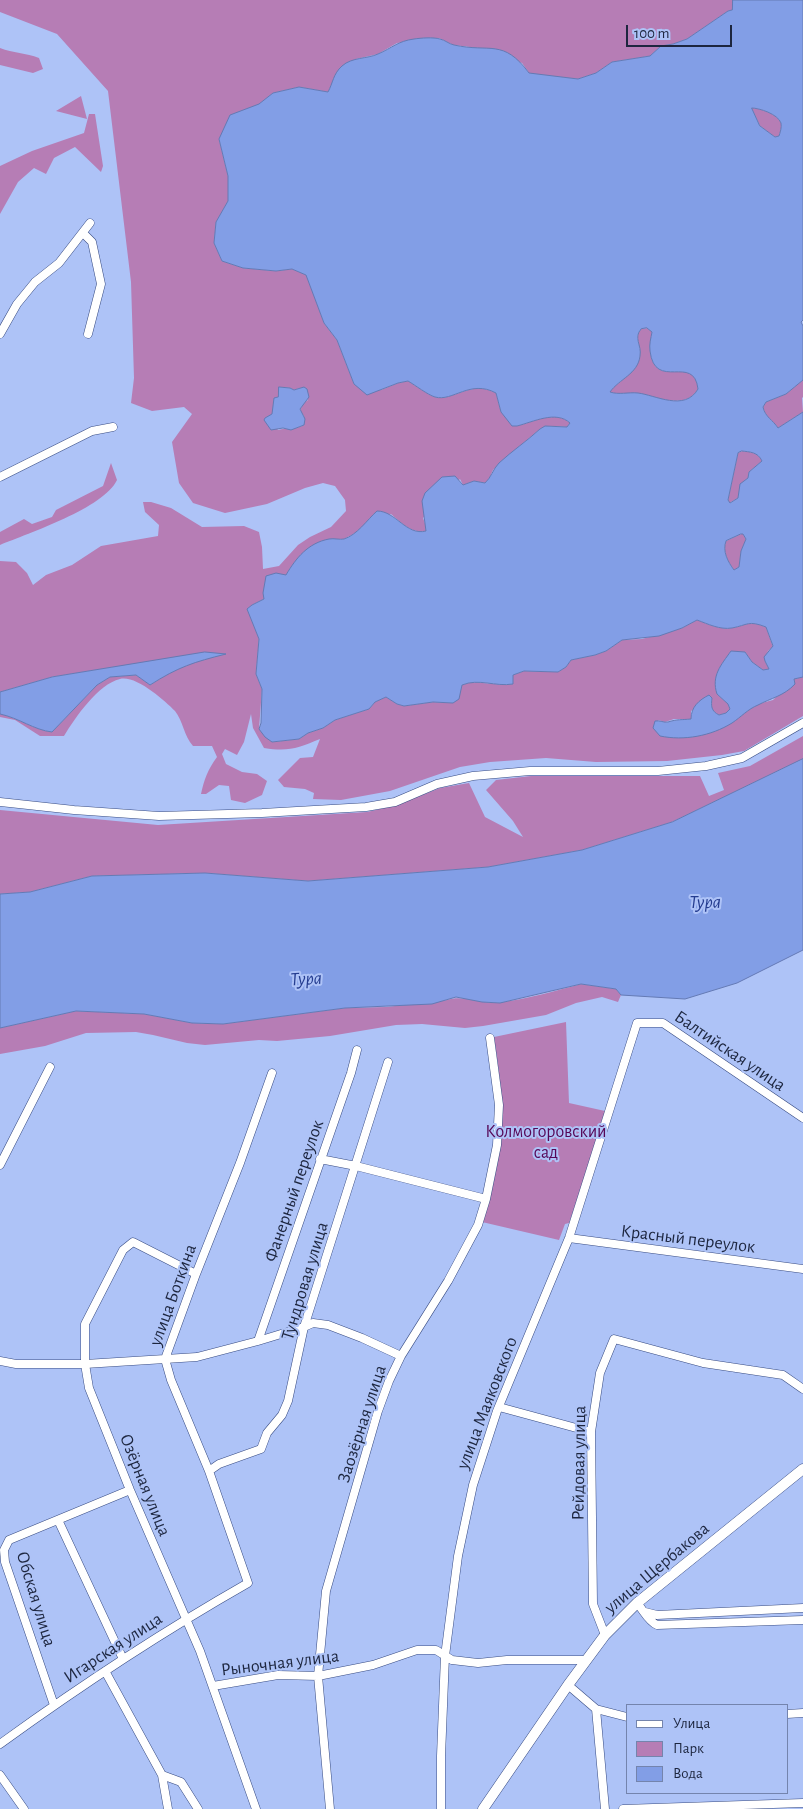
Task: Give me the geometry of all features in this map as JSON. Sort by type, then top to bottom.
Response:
[{"type":"street","points":[[0,334],[17,304],[35,282],[59,263],[90,223]]},
{"type":"street","points":[[83,233],[92,242],[101,284],[88,334]]},
{"type":"street","points":[[0,477],[92,431],[113,427]]},
{"type":"street","points":[[0,802],[159,816],[366,807],[395,802],[436,784],[473,776],[530,771],[658,771],[706,766],[742,758],[803,723]]},
{"type":"street","name":"Балтийская улица","points":[[637,1024],[663,1023],[803,1118]]},
{"type":"street","name":"улица Маяковского","points":[[441,1809],[445,1656],[458,1556],[473,1485],[499,1408],[569,1238],[637,1024]]},
{"type":"street","name":"Заозёрная улица","points":[[330,1809],[318,1676],[326,1591],[378,1411],[389,1381],[401,1356],[448,1281],[478,1225],[486,1199],[497,1144],[499,1105],[490,1038]]},
{"type":"street","name":"Фанерный переулок","points":[[258,1341],[351,1073],[357,1050]]},
{"type":"street","name":"Тундровая улица","points":[[209,1471],[218,1464],[261,1449],[267,1433],[282,1415],[288,1401],[304,1327],[388,1062]]},
{"type":"street","points":[[0,1165],[50,1067]]},
{"type":"street","name":"улица Боткина","points":[[248,1583],[209,1471],[171,1380],[166,1359],[272,1073]]},
{"type":"street","points":[[320,1159],[356,1166],[486,1199]]},
{"type":"street","name":"Красный переулок","points":[[569,1238],[803,1269]]},
{"type":"street","name":"Озёрная улица","points":[[196,1274],[133,1242],[123,1250],[85,1324],[85,1364],[89,1388],[130,1490],[200,1651],[256,1809]]},
{"type":"street","points":[[0,1361],[16,1364],[85,1364],[197,1357],[258,1341],[313,1323],[328,1325],[401,1356]]},
{"type":"street","name":"Рейдовая улица","points":[[605,1635],[593,1604],[591,1432],[600,1373],[614,1340],[703,1363],[783,1375],[803,1389]]},
{"type":"street","points":[[499,1408],[591,1432]]},
{"type":"street","name":"улица Щербакова","points":[[483,1809],[568,1685],[605,1635],[637,1603],[803,1468]]},
{"type":"street","name":"Обская улица","points":[[54,1705],[5,1562],[4,1550],[9,1540],[130,1490]]},
{"type":"street","points":[[58,1520],[123,1659]]},
{"type":"street","name":"Игарская улица","points":[[0,1744],[54,1705],[185,1618],[248,1583]]},
{"type":"street","points":[[637,1603],[645,1612],[650,1622],[657,1625],[803,1620]]},
{"type":"street","points":[[645,1612],[656,1615],[803,1608]]},
{"type":"street","name":"Рыночная улица","points":[[213,1686],[278,1675],[318,1676],[374,1665],[417,1650],[436,1650],[452,1660],[478,1663],[508,1660],[586,1660]]},
{"type":"street","points":[[105,1671],[162,1775],[168,1809]]},
{"type":"street","points":[[568,1685],[596,1709],[626,1717]]},
{"type":"street","points":[[596,1709],[605,1809]]},
{"type":"street","points":[[788,1714],[803,1713]]},
{"type":"street","points":[[0,1775],[24,1809]]},
{"type":"street","points":[[162,1775],[181,1782],[198,1809]]},
{"type":"street","points":[[623,1809],[803,1803]]},
{"type":"green space","points":[[0,0],[733,0],[732,10],[687,39],[661,46],[650,56],[612,62],[596,73],[578,79],[533,75],[529,73],[522,63],[470,47],[453,45],[439,38],[397,43],[378,54],[356,59],[328,92],[299,87],[273,93],[219,139],[228,176],[228,201],[216,223],[214,243],[222,261],[243,268],[276,271],[292,269],[307,275],[324,323],[337,340],[354,384],[381,390],[408,381],[432,396],[442,398],[470,389],[487,389],[496,393],[501,412],[517,426],[551,417],[558,417],[570,423],[567,427],[550,426],[540,429],[500,463],[485,483],[474,481],[463,485],[460,479],[423,518],[426,531],[421,532],[411,529],[391,514],[344,539],[332,539],[291,567],[286,576],[276,574],[264,599],[248,609],[259,639],[256,674],[262,689],[259,729],[273,742],[299,739],[335,720],[369,709],[375,702],[386,697],[404,706],[433,702],[453,703],[462,685],[471,682],[506,685],[513,679],[513,675],[524,671],[558,672],[566,667],[571,660],[606,651],[622,640],[642,639],[682,628],[697,620],[723,628],[732,628],[752,623],[766,627],[773,647],[768,651],[765,661],[769,669],[763,670],[752,662],[745,652],[717,694],[728,704],[730,709],[726,713],[719,715],[714,712],[712,698],[691,711],[691,719],[674,719],[665,722],[658,720],[668,737],[701,735],[733,722],[758,704],[773,700],[794,679],[803,677],[803,716],[744,751],[722,755],[667,761],[596,762],[546,758],[490,762],[460,767],[390,791],[341,800],[313,799],[314,793],[305,789],[284,787],[278,780],[300,758],[313,757],[320,739],[293,748],[280,750],[264,748],[253,728],[251,714],[244,742],[237,755],[225,749],[222,754],[226,764],[242,772],[257,774],[267,781],[262,795],[245,803],[231,800],[229,786],[219,785],[206,794],[201,794],[207,775],[217,757],[212,746],[193,746],[175,711],[149,689],[134,681],[120,679],[104,687],[74,720],[64,736],[40,736],[15,720],[0,717],[0,714],[52,732],[97,685],[110,677],[136,675],[150,685],[171,672],[193,662],[224,654],[52,677],[0,692],[0,561],[16,562],[27,573],[33,585],[46,575],[72,565],[101,546],[158,536],[159,525],[145,512],[143,502],[151,502],[171,508],[202,527],[244,526],[259,532],[263,569],[279,566],[298,545],[331,527],[346,511],[345,500],[335,486],[323,483],[305,488],[267,504],[225,513],[193,503],[179,483],[172,442],[192,414],[184,407],[152,411],[131,403],[134,378],[131,282],[108,91],[57,34],[0,12]],"holes":[[[279,387],[294,390],[300,388],[308,400],[301,408],[301,413],[304,416],[304,425],[278,430],[270,417],[273,412],[274,399],[278,397]]]},
{"type":"green space","points":[[0,48],[39,58],[43,69],[33,73],[0,65]]},
{"type":"green space","points":[[81,96],[87,119],[56,111]]},
{"type":"green space","points":[[751,108],[768,112],[779,120],[781,126],[779,136],[775,137],[760,126]]},
{"type":"green space","points":[[89,114],[95,114],[103,166],[101,172],[75,147],[54,158],[46,174],[34,168],[18,182],[0,214],[0,166],[32,151],[84,133]]},
{"type":"green space","points":[[647,328],[652,331],[651,355],[655,365],[660,370],[690,374],[695,379],[698,389],[693,395],[679,401],[636,393],[609,392],[636,365],[640,355],[639,332],[641,329]]},
{"type":"green space","points":[[803,380],[803,412],[778,428],[767,416],[763,407],[766,402],[786,394]]},
{"type":"green space","points":[[742,451],[756,454],[762,461],[749,472],[748,478],[741,487],[738,498],[729,503],[728,500],[738,453]]},
{"type":"green space","points":[[111,463],[117,480],[97,500],[82,510],[46,527],[0,545],[0,532],[24,519],[32,524],[52,517],[56,510],[103,486]]},
{"type":"green space","points":[[741,534],[746,539],[741,552],[739,567],[734,570],[726,556],[725,545],[726,541]]},
{"type":"green space","points":[[803,736],[803,759],[672,822],[582,850],[488,867],[308,881],[205,873],[92,876],[30,892],[0,894],[0,810],[158,825],[367,812],[397,805],[440,788],[469,783],[485,817],[523,837],[513,821],[486,790],[496,780],[531,776],[700,776],[709,796],[724,790],[718,773],[750,766]]},
{"type":"green space","points":[[581,984],[616,989],[621,995],[618,1002],[602,997],[576,1003],[546,1015],[465,1028],[422,1024],[396,1025],[330,1036],[205,1045],[136,1032],[86,1033],[45,1046],[0,1054],[0,1028],[76,1011],[144,1014],[192,1023],[223,1024],[345,1008],[386,1007],[453,998],[494,1003],[531,997]]},
{"type":"green space","name":"Колмогоровский сад","points":[[566,1022],[569,1103],[605,1111],[605,1118],[569,1223],[565,1224],[559,1240],[482,1222],[491,1194],[500,1149],[502,1120],[499,1071],[494,1037]]},
{"type":"water","points":[[733,0],[803,0],[803,320],[801,322],[803,326],[803,380],[786,394],[766,402],[763,407],[767,416],[778,428],[803,412],[803,677],[794,679],[795,684],[786,691],[754,707],[732,723],[715,731],[688,738],[660,736],[653,728],[655,721],[666,722],[691,719],[692,711],[696,704],[709,695],[712,698],[714,712],[719,715],[726,713],[730,709],[728,704],[717,694],[715,682],[718,671],[731,651],[745,652],[752,662],[763,670],[769,669],[764,657],[773,646],[766,627],[752,623],[732,628],[723,628],[697,620],[682,628],[659,636],[622,640],[606,651],[571,660],[566,667],[558,672],[524,671],[513,675],[513,684],[506,685],[475,682],[462,685],[459,699],[453,703],[433,702],[404,706],[386,697],[375,702],[369,709],[335,720],[299,739],[272,742],[259,729],[261,723],[262,689],[256,674],[259,639],[247,609],[264,599],[263,593],[266,576],[276,573],[286,575],[303,552],[322,541],[349,537],[358,531],[377,511],[390,515],[413,530],[419,532],[426,531],[422,501],[425,493],[442,477],[455,476],[463,485],[474,481],[485,483],[499,463],[540,429],[545,426],[567,427],[570,423],[558,417],[551,417],[512,426],[501,412],[496,393],[487,389],[470,389],[442,398],[425,392],[408,381],[367,395],[354,384],[337,340],[324,323],[306,275],[292,269],[276,271],[243,268],[222,261],[214,243],[216,222],[228,201],[228,176],[219,139],[230,115],[259,104],[273,93],[299,87],[328,92],[337,72],[346,63],[378,54],[408,40],[434,38],[454,45],[495,49],[511,55],[529,73],[578,79],[596,73],[612,62],[650,56],[661,46],[687,39],[732,10]],"holes":[[[752,108],[768,112],[779,120],[781,123],[779,136],[775,137],[760,126]],[[647,328],[652,332],[650,351],[653,363],[659,369],[666,372],[690,374],[695,379],[698,389],[692,396],[686,400],[678,401],[638,393],[610,392],[632,372],[639,362],[638,335],[641,329]],[[742,451],[754,453],[762,461],[749,472],[748,478],[740,484],[738,498],[730,503],[728,500],[738,453]],[[741,534],[746,539],[741,551],[739,567],[734,570],[725,552],[726,541]]]},
{"type":"water","points":[[279,387],[294,390],[304,387],[307,389],[309,397],[300,409],[305,419],[304,425],[291,430],[283,428],[271,430],[264,420],[272,414],[274,398],[278,397]]},
{"type":"water","points":[[205,652],[226,654],[186,666],[150,685],[136,675],[110,677],[97,685],[52,732],[0,714],[0,692],[52,677]]},
{"type":"water","name":"Тура","points":[[803,759],[803,950],[737,983],[685,999],[621,995],[616,989],[581,984],[500,1003],[456,997],[432,1004],[345,1008],[223,1024],[192,1023],[144,1014],[76,1011],[0,1028],[0,894],[30,892],[92,876],[205,873],[308,881],[488,867],[582,850],[672,822]]}]
